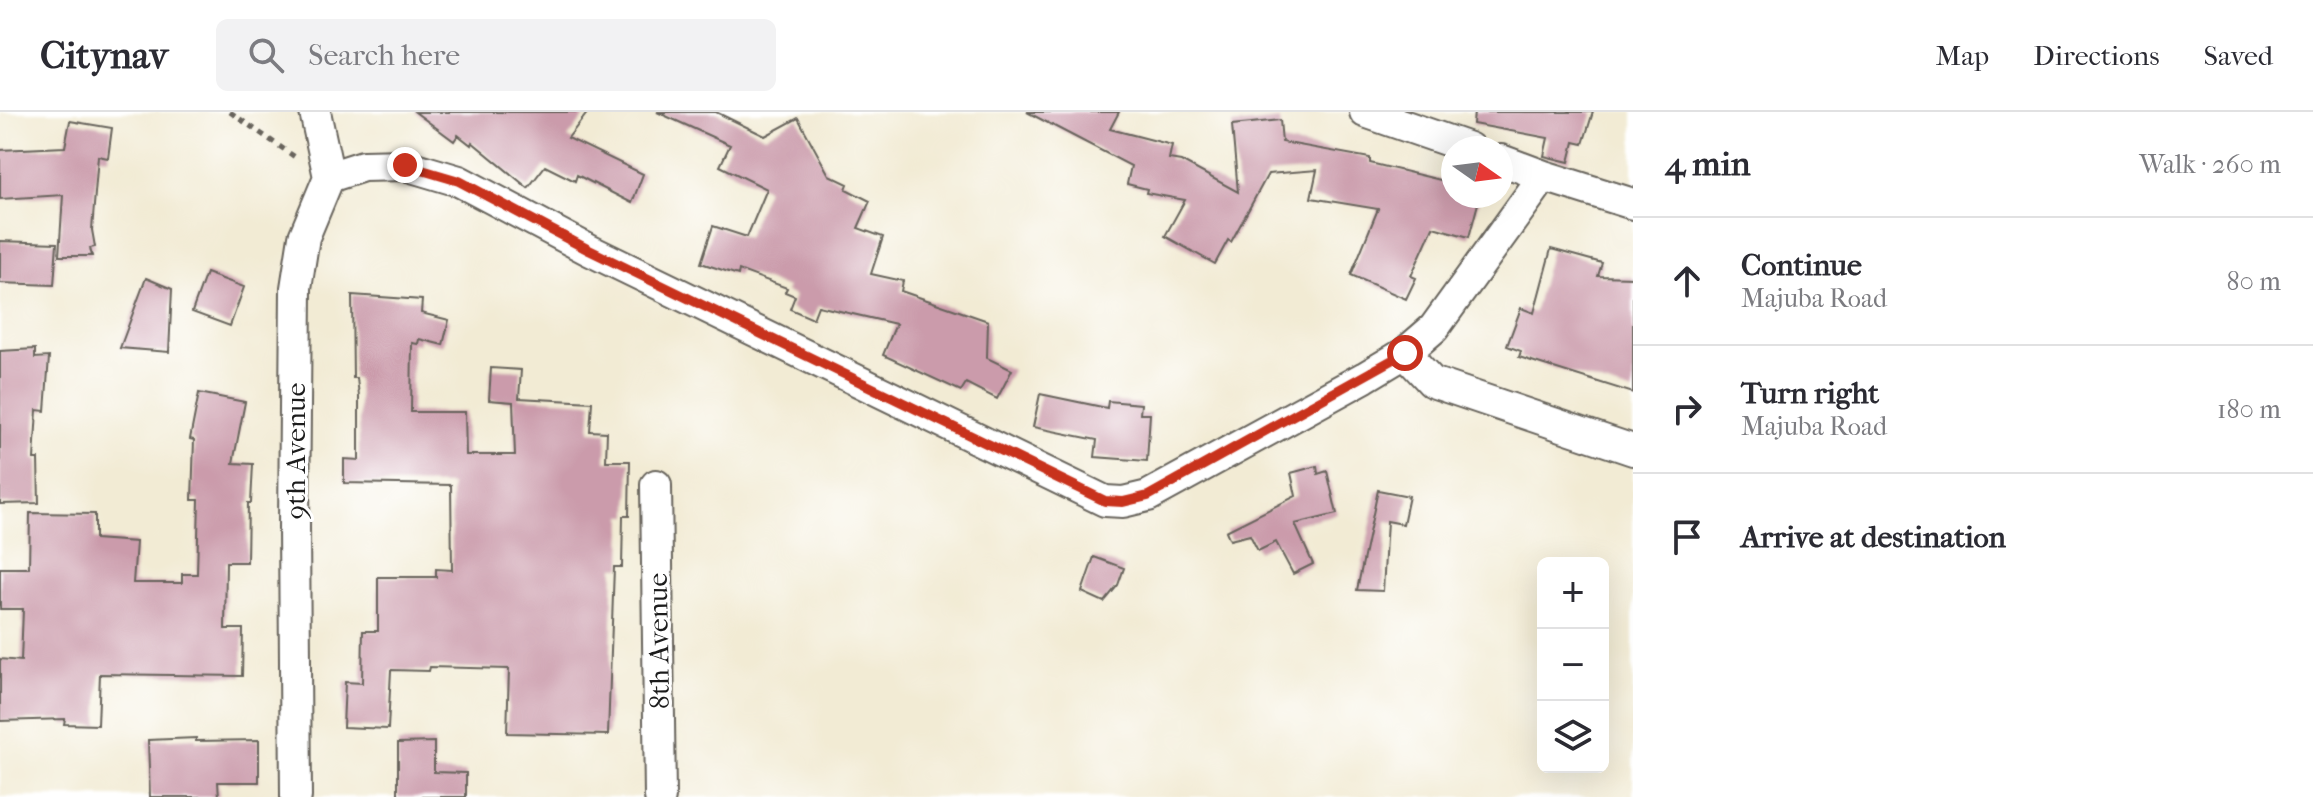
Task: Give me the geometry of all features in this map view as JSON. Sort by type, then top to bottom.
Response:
[{"type":"street","points":[[315,112],[329,177],[363,166],[405,165],[459,181],[589,250],[1105,501],[1123,502],[1148,496],[1405,353],[1434,328],[1544,176]]},
{"type":"street","points":[[1365,112],[1441,138]]},
{"type":"street","points":[[1513,164],[1633,204]]},
{"type":"street","name":"9th Avenue","points":[[296,797],[296,288],[304,237],[329,177]]},
{"type":"street","points":[[1405,353],[1432,382],[1633,450]]},
{"type":"street","name":"8th Avenue","points":[[656,485],[660,797]]},
{"type":"path","points":[[230,112],[329,177]]},
{"type":"building","points":[[415,112],[588,112],[568,138],[643,174],[632,203],[577,175],[575,181],[545,166],[528,188],[472,142],[471,145],[458,135],[454,141]]},
{"type":"building","points":[[657,112],[716,112],[765,136],[798,118],[829,175],[848,184],[846,189],[870,201],[858,228],[883,237],[871,274],[903,281],[901,291],[988,321],[987,358],[1012,370],[997,399],[966,383],[961,391],[883,355],[896,324],[818,306],[813,319],[790,309],[795,296],[785,292],[787,288],[739,270],[738,275],[701,263],[713,226],[747,237],[767,189],[720,166],[730,145]]},
{"type":"building","points":[[1027,112],[1119,112],[1110,129],[1172,145],[1169,159],[1181,161],[1238,192],[1232,125],[1280,120],[1282,142],[1370,158],[1370,163],[1441,180],[1441,208],[1477,208],[1469,237],[1433,227],[1411,276],[1416,278],[1406,299],[1351,275],[1378,209],[1311,198],[1317,170],[1268,174],[1231,242],[1228,240],[1215,264],[1165,236],[1185,200],[1146,193],[1147,189],[1127,184],[1131,166]]},
{"type":"building","points":[[1474,112],[1593,112],[1583,144],[1574,142],[1569,162],[1544,156],[1548,138],[1473,124]]},
{"type":"building","points":[[70,121],[112,128],[108,158],[98,156],[92,230],[95,247],[90,248],[92,256],[59,256],[63,195],[0,199],[0,150],[65,147]]},
{"type":"building","points":[[0,241],[57,243],[54,285],[0,283]]},
{"type":"building","points":[[1551,249],[1602,263],[1598,276],[1633,277],[1633,393],[1519,357],[1521,351],[1507,346],[1521,308],[1534,313]]},
{"type":"building","points":[[206,273],[244,287],[230,326],[192,312]]},
{"type":"building","points":[[146,278],[172,289],[169,352],[120,348]]},
{"type":"building","points":[[352,295],[422,300],[421,313],[449,320],[443,345],[419,339],[418,344],[412,343],[411,412],[465,412],[466,455],[515,455],[513,402],[489,400],[491,368],[521,370],[519,398],[592,402],[590,431],[607,432],[606,461],[630,461],[629,516],[623,516],[622,567],[614,567],[608,735],[507,733],[509,669],[430,667],[429,671],[391,670],[388,729],[343,727],[345,682],[362,683],[363,631],[378,631],[378,577],[436,577],[436,569],[452,570],[451,485],[344,483],[344,459],[359,460],[359,396],[357,378],[353,378]]},
{"type":"building","points":[[35,349],[35,358],[49,357],[45,411],[37,410],[34,459],[38,459],[39,503],[0,504],[0,351]]},
{"type":"building","points":[[199,393],[245,402],[233,463],[253,464],[251,503],[248,503],[247,562],[226,562],[225,629],[243,629],[242,676],[100,674],[98,725],[64,724],[65,719],[0,721],[0,659],[21,661],[23,609],[0,609],[0,568],[29,568],[30,513],[95,514],[95,539],[136,542],[133,583],[182,583],[182,574],[197,574],[199,500],[192,500],[194,440],[190,439]]},
{"type":"building","points":[[1040,394],[1107,408],[1108,401],[1141,404],[1140,414],[1150,414],[1147,461],[1095,457],[1097,440],[1033,427]]},
{"type":"building","points":[[1317,466],[1318,474],[1327,471],[1337,514],[1295,524],[1313,564],[1293,574],[1276,542],[1258,551],[1250,535],[1230,540],[1226,531],[1296,496],[1291,473]]},
{"type":"building","points":[[1378,490],[1409,496],[1403,524],[1387,521],[1383,591],[1357,590]]},
{"type":"building","points":[[1094,557],[1124,568],[1118,585],[1104,602],[1082,592]]},
{"type":"building","points":[[196,738],[196,741],[259,740],[259,782],[218,782],[219,797],[150,797],[148,740]]},
{"type":"building","points":[[434,742],[434,772],[466,773],[466,797],[398,797],[398,743]]},
{"type":"route","points":[[405,165],[459,181],[589,250],[1105,501],[1123,502],[1148,496],[1405,353]]}]
